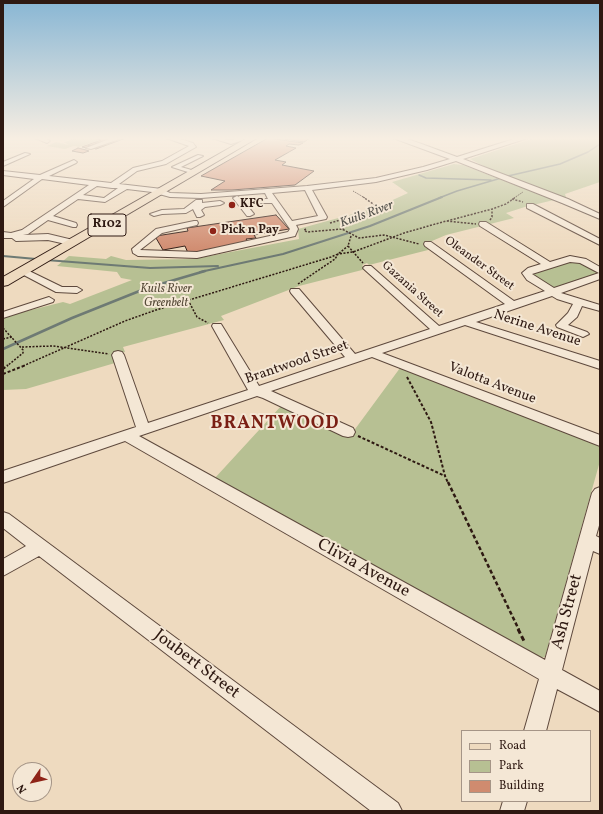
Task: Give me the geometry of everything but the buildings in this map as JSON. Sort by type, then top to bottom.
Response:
[{"type":"main road","name":"R102","points":[[50,255],[62,251],[161,193],[187,176]]},
{"type":"main road","name":"R102","points":[[15,274],[70,242],[192,176]]},
{"type":"street","points":[[25,176],[95,184],[115,189],[125,187],[161,193],[199,202],[228,199]]},
{"type":"street","points":[[3,205],[43,176]]},
{"type":"street","points":[[76,197],[104,200],[128,176]]},
{"type":"street","points":[[376,180],[380,176]]},
{"type":"street","points":[[161,193],[308,190],[343,186],[398,176]]},
{"type":"street","points":[[500,176],[600,216]]},
{"type":"street","points":[[3,235],[16,235],[25,232],[95,184]]},
{"type":"street","points":[[200,215],[197,210],[203,205],[267,191],[343,186]]},
{"type":"street","points":[[290,224],[323,217],[308,190]]},
{"type":"street","points":[[194,223],[159,231],[136,249],[136,251],[138,253],[197,255],[287,236],[294,232],[294,229],[267,191]]},
{"type":"street","points":[[161,193],[239,200],[273,201]]},
{"type":"street","points":[[239,200],[250,214]]},
{"type":"street","points":[[154,214],[162,212],[188,211],[199,202]]},
{"type":"street","points":[[530,206],[600,242]]},
{"type":"street","points":[[46,218],[73,225]]},
{"type":"street","points":[[483,224],[549,265]]},
{"type":"street","points":[[16,235],[16,238],[20,239],[48,237],[70,242]]},
{"type":"street","name":"Oleander Street","points":[[430,245],[514,306]]},
{"type":"street","points":[[600,271],[586,262],[575,259],[529,270],[527,273],[530,278],[552,293],[600,308]]},
{"type":"street","name":"Gazania Street","points":[[368,268],[438,331]]},
{"type":"street","points":[[15,274],[60,290],[77,290]]},
{"type":"street","name":"Brantwood Street","points":[[3,477],[600,276]]},
{"type":"street","points":[[295,291],[354,359]]},
{"type":"street","points":[[3,315],[49,300]]},
{"type":"street","points":[[579,302],[573,315],[561,325],[583,334]]},
{"type":"street","name":"Nerine Avenue","points":[[466,322],[600,365]]},
{"type":"street","points":[[217,326],[256,392],[266,394],[348,432]]},
{"type":"street","name":"Valotta Avenue","points":[[374,352],[378,356],[405,367],[600,441]]},
{"type":"street","points":[[118,355],[144,430]]},
{"type":"street","name":"Clivia Avenue","points":[[127,436],[600,702]]},
{"type":"street","name":"Ash Street","points":[[535,730],[551,674],[594,543],[600,493]]},
{"type":"street","name":"Joubert Street","points":[[3,519],[390,811]]},
{"type":"street","points":[[3,568],[40,546]]},
{"type":"path","points":[[325,224],[376,210],[376,206],[357,193],[343,186]]},
{"type":"path","points":[[3,374],[125,321],[338,254],[352,252],[393,237],[492,209],[506,204],[525,189],[531,188]]},
{"type":"path","points":[[311,228],[304,230],[307,232],[342,229],[354,219],[354,216]]},
{"type":"path","points":[[446,221],[483,224]]},
{"type":"path","points":[[342,229],[359,238],[384,235],[426,246],[430,245]]},
{"type":"path","points":[[295,291],[299,284],[335,259],[338,254],[348,246],[351,235]]},
{"type":"path","points":[[348,246],[368,268]]},
{"type":"path","points":[[188,300],[198,317],[217,326]]},
{"type":"path","points":[[3,328],[24,350],[23,353],[3,369]]},
{"type":"path","points":[[3,339],[12,337]]},
{"type":"path","points":[[21,346],[53,346],[118,355]]},
{"type":"path","points":[[405,367],[404,371],[431,422],[445,476],[527,648],[523,658]]},
{"type":"path","points":[[348,432],[445,476]]},
{"type":"green space","name":"Kuils River Greenbelt","points":[[413,176],[492,176],[554,200],[527,205],[528,206],[506,213],[514,218],[446,235],[425,244],[432,249],[369,265],[367,263],[362,265],[366,269],[299,286],[221,316],[224,320],[123,347],[125,352],[113,355],[115,363],[26,389],[3,390],[3,317],[63,302],[70,304],[132,280],[121,278],[117,272],[57,266],[69,256],[106,259],[111,256],[126,260],[194,259],[299,239],[298,229],[375,208],[408,193],[392,182]]},
{"type":"green space","points":[[505,176],[600,176],[600,182],[565,194],[566,197],[563,198]]},
{"type":"green space","points":[[570,261],[579,262],[599,273],[554,289],[533,278],[531,273]]},
{"type":"green space","points":[[400,368],[596,443],[600,448],[600,461],[545,657],[539,658],[214,479],[282,405],[350,436]]},
{"type":"waterway","points":[[421,176],[426,178],[491,180]]},
{"type":"waterway","name":"Kuils River","points":[[439,198],[457,191],[508,176]]},
{"type":"waterway","name":"Kuils River","points":[[200,272],[283,254],[370,226],[442,197]]},
{"type":"waterway","points":[[3,256],[36,259]]},
{"type":"waterway","points":[[46,260],[150,268],[218,266]]},
{"type":"waterway","points":[[3,349],[72,318],[147,288],[205,271]]},
{"type":"place","name":"KFC","points":[[232,205]]},
{"type":"place","name":"Pick n Pay","points":[[213,231]]},
{"type":"district","name":"BRANTWOOD","points":[[275,425]]}]
